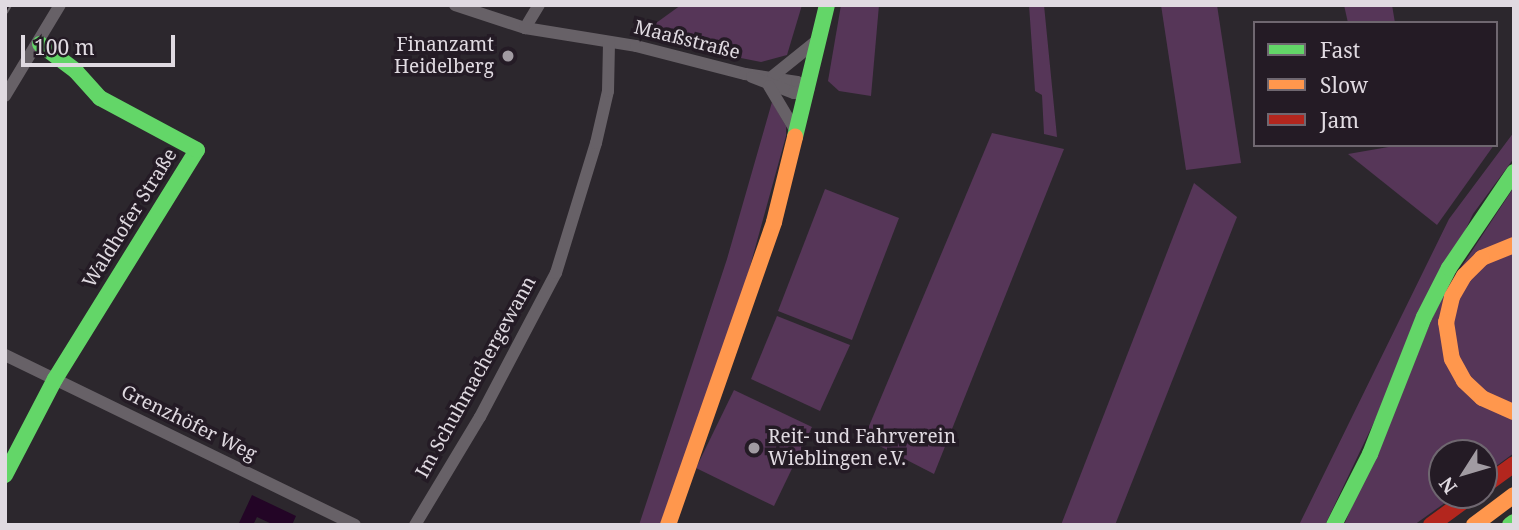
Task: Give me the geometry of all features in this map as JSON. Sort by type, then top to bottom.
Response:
[{"type":"main road","points":[[668,525],[728,360],[797,134],[827,5]]},
{"type":"main road","name":"Waldhofer Straße","points":[[5,475],[55,379],[197,150],[100,98],[76,71],[40,44]]},
{"type":"main road","points":[[1334,525],[1370,454],[1437,292],[1514,173]]},
{"type":"main road","points":[[1514,245],[1482,258],[1464,276],[1448,309],[1447,334],[1452,359],[1464,381],[1482,398],[1514,412]]},
{"type":"main road","points":[[1498,476],[1514,464]]},
{"type":"main road","points":[[1474,525],[1514,495]]},
{"type":"main road","points":[[1431,525],[1453,509]]},
{"type":"street","points":[[5,96],[40,44],[60,5]]},
{"type":"street","name":"Maaßstraße","points":[[455,5],[525,28],[609,42],[746,74],[771,81],[794,93],[808,89]]},
{"type":"street","points":[[525,28],[540,5]]},
{"type":"street","points":[[797,134],[771,81],[819,39]]},
{"type":"street","name":"Im Schuhmachergewann","points":[[415,525],[485,408],[556,273],[583,200],[608,91],[609,42]]},
{"type":"street","name":"Grenzhöfer Weg","points":[[5,355],[355,525]]},
{"type":"shaded area","points":[[681,5],[802,5],[787,55],[761,62],[645,39],[645,31]]},
{"type":"shaded area","points":[[841,5],[879,5],[871,96],[839,91],[828,81]]},
{"type":"shaded area","points":[[1029,5],[1044,5],[1057,137],[1044,134],[1042,95],[1035,91]]},
{"type":"shaded area","points":[[1161,5],[1217,5],[1241,163],[1186,170]]},
{"type":"shaded area","points":[[1344,5],[1392,5],[1395,21],[1348,21]]},
{"type":"shaded area","points":[[772,102],[786,126],[786,136],[743,292],[660,525],[639,525],[727,259]]},
{"type":"shaded area","points":[[1514,132],[1514,158],[1473,214],[1325,525],[1299,525],[1449,219]]},
{"type":"shaded area","points":[[992,133],[1064,149],[934,474],[864,438]]},
{"type":"shaded area","points":[[1388,147],[1493,147],[1437,225],[1348,154]]},
{"type":"shaded area","points":[[1194,183],[1237,217],[1115,525],[1061,525]]},
{"type":"shaded area","points":[[1514,187],[1514,453],[1498,465],[1498,439],[1428,439],[1428,509],[1436,509],[1414,525],[1344,525],[1441,298]]},
{"type":"shaded area","points":[[825,189],[899,218],[852,340],[778,311]]},
{"type":"shaded area","points":[[777,316],[850,345],[820,411],[751,379]]},
{"type":"shaded area","name":"Reit- und Fahrverein Wieblingen e.V.","points":[[734,390],[812,427],[774,506],[696,468]]},
{"type":"shaded area","points":[[252,495],[296,516],[292,525],[274,525],[257,517],[253,525],[239,523]]},
{"type":"railway","points":[[5,12],[9,5]]},
{"type":"traffic: fast","points":[[795,137],[827,5]]},
{"type":"traffic: fast","points":[[5,475],[55,379],[197,150],[100,98],[76,71],[40,44]]},
{"type":"traffic: fast","points":[[1334,525],[1370,454],[1424,317],[1449,268],[1514,172]]},
{"type":"traffic: fast","points":[[1510,525],[1514,522]]},
{"type":"traffic: slow","points":[[668,525],[774,222],[795,137]]},
{"type":"traffic: slow","points":[[1514,245],[1482,258],[1464,276],[1452,297],[1446,322],[1452,359],[1464,381],[1482,398],[1514,412]]},
{"type":"traffic: slow","points":[[1474,525],[1514,495]]},
{"type":"traffic: jam","points":[[1498,476],[1514,464]]},
{"type":"traffic: jam","points":[[1431,525],[1453,509]]},
{"type":"place","name":"Finanzamt Heidelberg","points":[[508,56]]},
{"type":"place","name":"Reit- und Fahrverein Wieblingen e.V.","points":[[754,448]]}]
